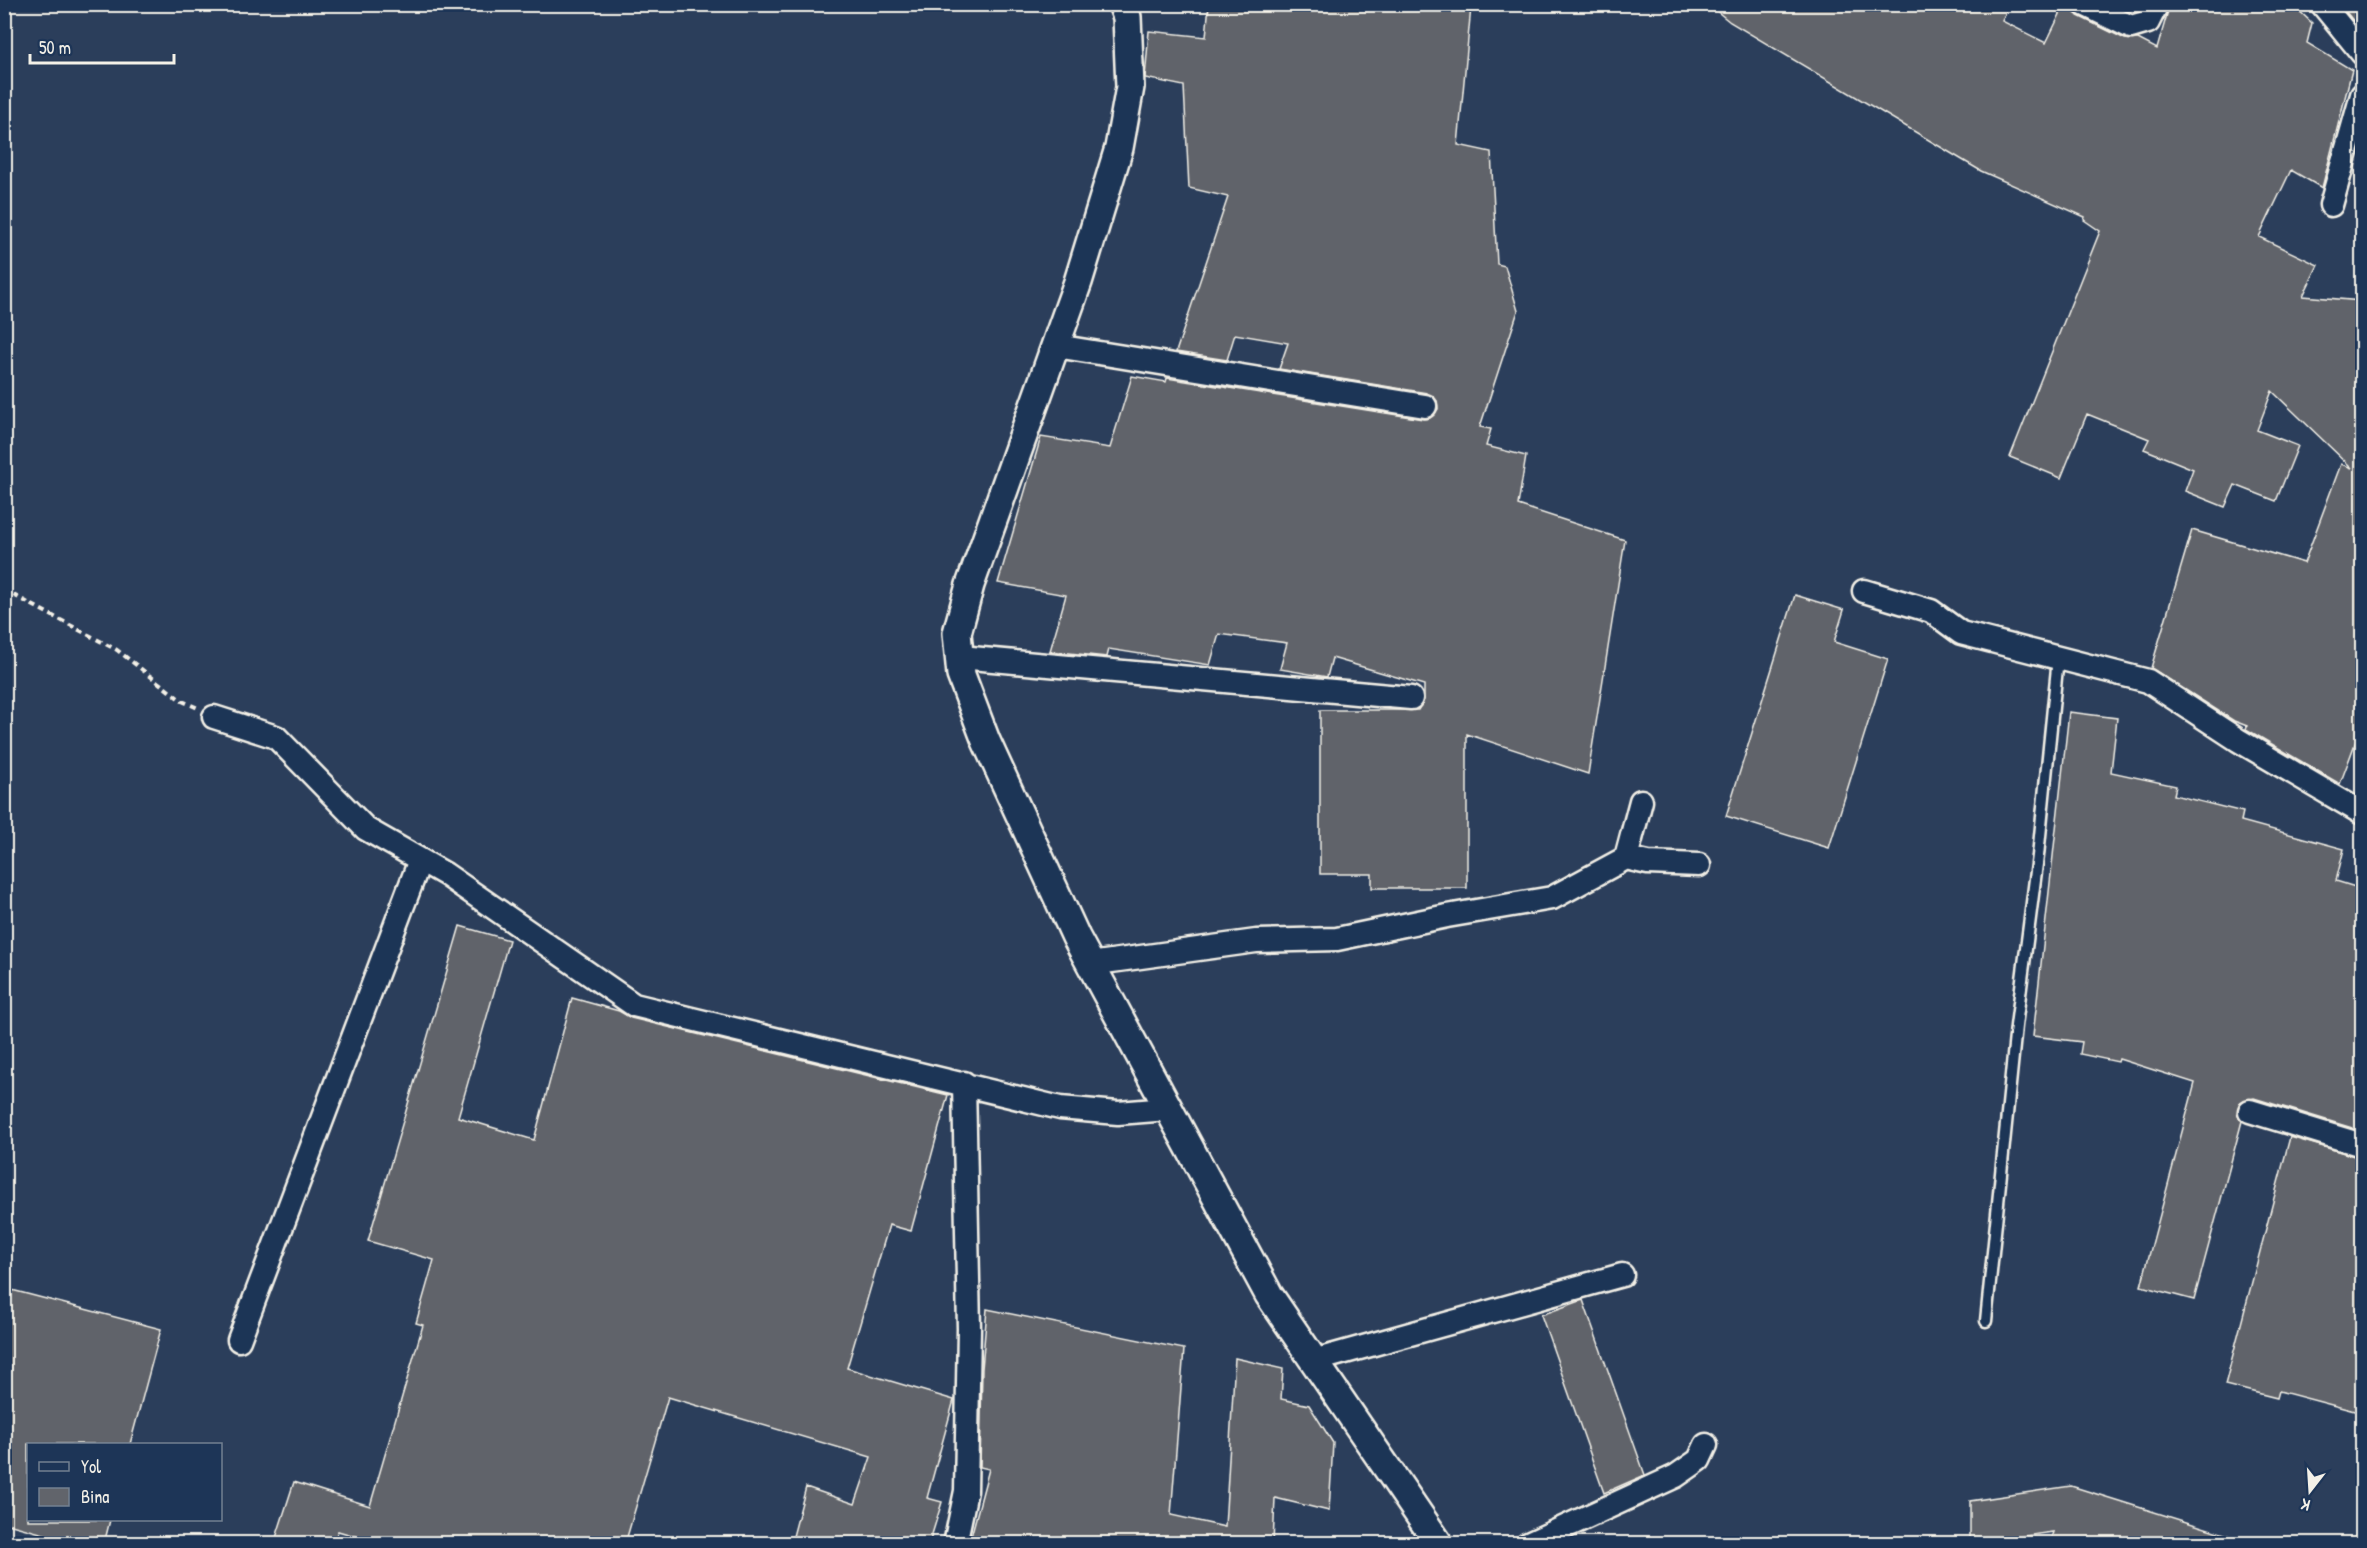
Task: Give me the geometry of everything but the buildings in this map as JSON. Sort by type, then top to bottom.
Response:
[{"type":"street","points":[[1122,4],[1127,17],[1130,87],[1119,148],[1056,346],[970,585],[957,633],[961,675],[986,741],[1090,964],[1269,1295],[1438,1544]]},
{"type":"street","points":[[2084,4],[2131,27],[2148,22],[2157,4]]},
{"type":"street","points":[[2322,4],[2362,53]]},
{"type":"street","points":[[2331,205],[2362,95]]},
{"type":"street","points":[[1056,346],[1425,406]]},
{"type":"street","points":[[1864,591],[1931,611],[1961,633],[2148,681],[2238,740],[2362,813]]},
{"type":"street","points":[[960,657],[1412,698]]},
{"type":"street","points":[[214,717],[276,737],[366,829],[420,860],[523,927],[634,1005],[725,1029],[964,1083],[1060,1108],[1118,1113],[1168,1109]]},
{"type":"street","points":[[1626,858],[1641,801]]},
{"type":"street","points":[[1090,964],[1256,941],[1337,939],[1552,898],[1626,858],[1699,866]]},
{"type":"street","points":[[239,1340],[420,860]]},
{"type":"street","points":[[955,1544],[966,1491],[969,1329],[964,1083]]},
{"type":"street","points":[[2250,1111],[2362,1145]]},
{"type":"street","points":[[1313,1361],[1622,1275]]},
{"type":"street","points":[[1528,1544],[1676,1476],[1699,1460],[1706,1445]]},
{"type":"lane","points":[[1986,1321],[2016,1026],[2038,856],[2058,658]]},
{"type":"path","points":[[4,590],[117,650],[182,700],[214,717]]}]
